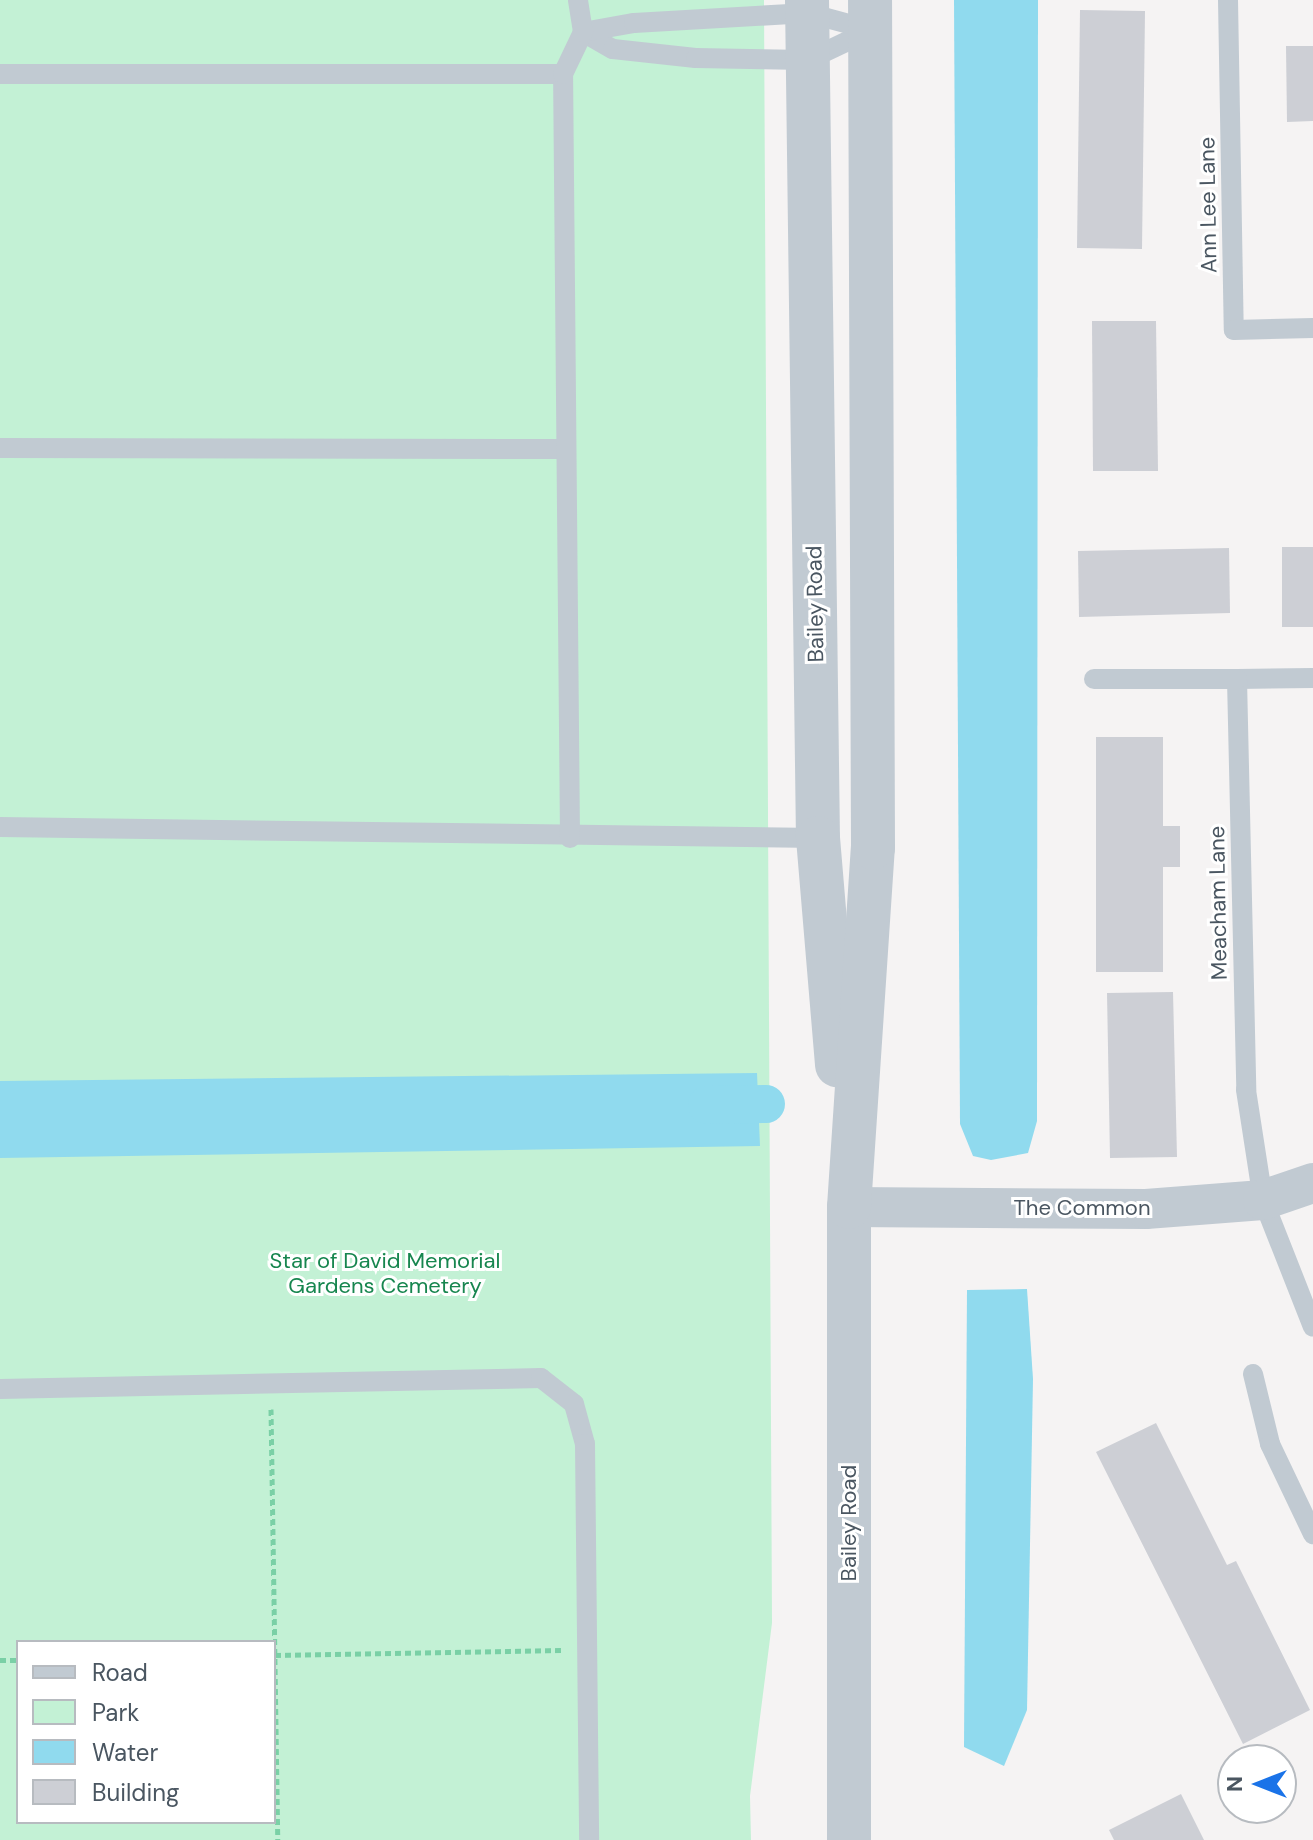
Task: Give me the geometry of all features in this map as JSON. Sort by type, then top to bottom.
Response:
[{"type":"street","name":"Bailey Road","points":[[808,7],[818,838],[849,1207]]},
{"type":"street","name":"Bailey Road","points":[[849,1840],[849,1207],[873,848],[870,15]]},
{"type":"street","name":"The Common","points":[[849,1207],[1146,1209],[1263,1200],[1313,1183]]},
{"type":"lane","points":[[570,838],[563,74],[583,32],[578,0]]},
{"type":"lane","name":"Ann Lee Lane","points":[[1228,0],[1234,330],[1313,328]]},
{"type":"lane","points":[[583,32],[634,23],[808,7],[870,15]]},
{"type":"lane","points":[[583,32],[613,49],[696,58],[808,60],[870,15]]},
{"type":"lane","points":[[0,74],[563,74]]},
{"type":"lane","points":[[0,448],[566,449]]},
{"type":"lane","points":[[1094,679],[1313,678]]},
{"type":"lane","name":"Meacham Lane","points":[[1237,679],[1246,1090],[1263,1200],[1313,1327]]},
{"type":"lane","points":[[0,827],[491,830],[570,838],[818,838]]},
{"type":"lane","points":[[1253,1374],[1270,1444],[1313,1534]]},
{"type":"lane","points":[[0,1389],[541,1378],[574,1404],[585,1444],[589,1840]]},
{"type":"path","points":[[270,1384],[275,1640]]},
{"type":"path","points":[[276,1655],[587,1649]]},
{"type":"path","points":[[276,1717],[278,1840]]},
{"type":"green space","name":"Star of David Memorial Gardens Cemetery","points":[[0,0],[764,0],[772,1623],[750,1796],[751,1840],[0,1840]]},
{"type":"water","points":[[954,0],[1038,0],[1037,1121],[1028,1153],[991,1160],[973,1156],[960,1124]]},
{"type":"water","points":[[757,1073],[760,1146],[0,1158],[0,1081]]},
{"type":"water","points":[[1027,1289],[1033,1379],[1027,1710],[1004,1766],[964,1747],[967,1290]]},
{"type":"building","points":[[1080,10],[1145,11],[1142,249],[1077,248]]},
{"type":"building","points":[[1286,46],[1313,46],[1313,121],[1287,122]]},
{"type":"building","points":[[1092,321],[1156,321],[1158,471],[1093,471]]},
{"type":"building","points":[[1282,547],[1313,547],[1313,627],[1282,627]]},
{"type":"building","points":[[1229,548],[1230,613],[1079,617],[1078,551]]},
{"type":"building","points":[[1096,737],[1163,737],[1163,826],[1180,826],[1180,867],[1163,867],[1163,972],[1096,972]]},
{"type":"building","points":[[1173,992],[1177,1157],[1110,1158],[1107,993]]},
{"type":"building","points":[[1156,1423],[1227,1565],[1236,1561],[1310,1710],[1243,1744],[1096,1452]]},
{"type":"building","points":[[1181,1794],[1204,1840],[1114,1840],[1109,1830]]},
{"type":"waterway","points":[[707,1105],[766,1104]]}]
